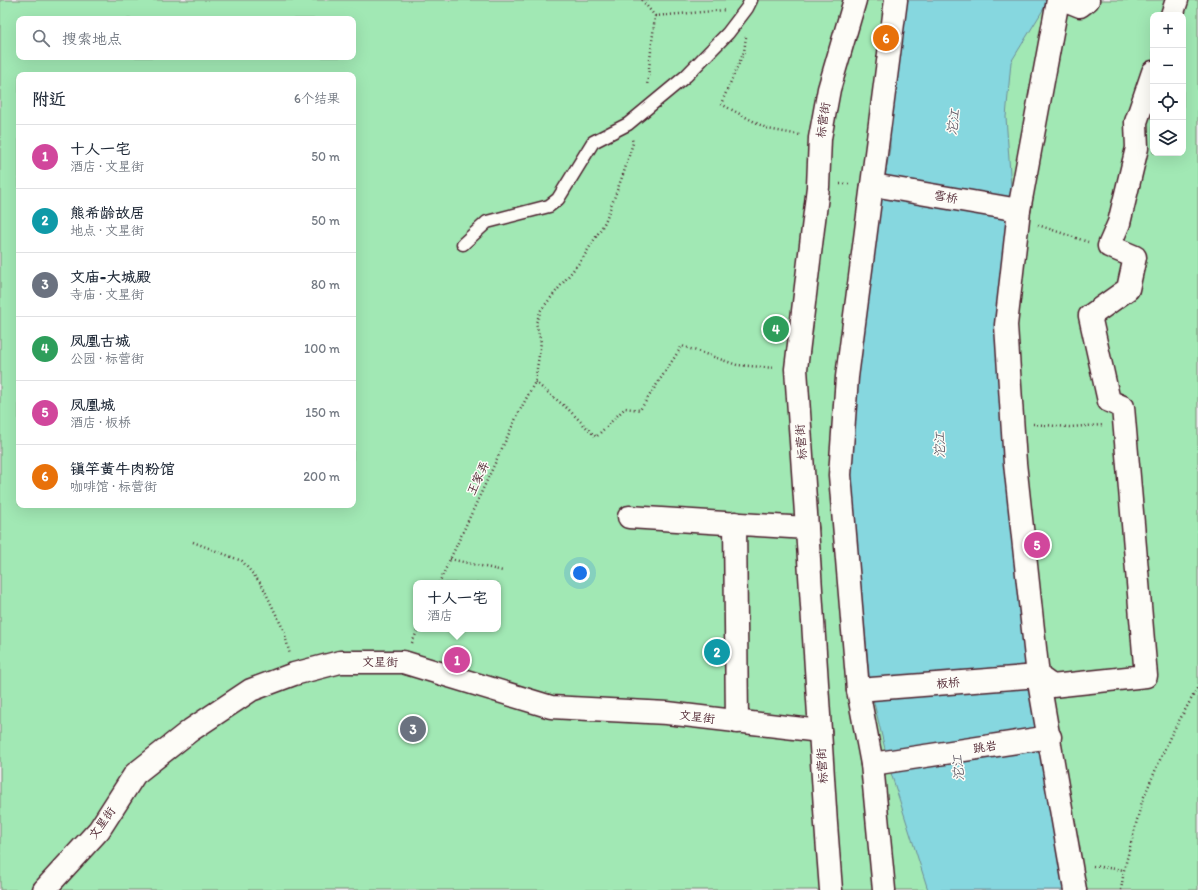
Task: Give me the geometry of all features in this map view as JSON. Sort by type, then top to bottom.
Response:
[{"type":"street","name":"标营街","points":[[831,890],[796,369],[818,187],[820,138],[829,89],[855,0]]},
{"type":"street","points":[[884,890],[872,764],[858,690],[840,475],[847,377],[896,0]]},
{"type":"street","points":[[1058,0],[1019,210],[1006,325],[1016,470],[1038,676],[1050,737],[1075,890]]},
{"type":"street","points":[[1065,0],[1080,6],[1088,0]]},
{"type":"street","points":[[1173,12],[1177,0]]},
{"type":"street","points":[[1038,676],[1052,686],[1146,676],[1123,407],[1109,401],[1090,316],[1128,289],[1134,257],[1109,246],[1119,223],[1137,148],[1136,122],[1150,81]]},
{"type":"street","name":"雪桥","points":[[872,185],[1019,210]]},
{"type":"street","points":[[630,517],[807,528]]},
{"type":"street","points":[[734,523],[737,722]]},
{"type":"street","name":"文星街","points":[[44,890],[99,830],[135,774],[191,730],[251,690],[294,674],[340,662],[403,662],[551,708],[667,713],[820,731]]},
{"type":"street","name":"板桥","points":[[858,690],[1038,676]]},
{"type":"street","name":"跳岩","points":[[872,764],[1050,737]]},
{"type":"lane","points":[[463,244],[487,222],[549,206],[558,198],[593,142],[628,124],[686,76],[728,33],[749,4]]},
{"type":"path","points":[[642,0],[655,16],[647,86],[642,90]]},
{"type":"path","points":[[655,16],[749,4],[744,52],[721,104],[768,129],[820,138]]},
{"type":"path","name":"王家弄","points":[[440,580],[518,414],[535,382],[541,342],[536,323],[541,310],[583,258],[605,222],[624,172],[633,143],[628,124]]},
{"type":"path","points":[[818,187],[832,184],[872,185]]},
{"type":"path","points":[[1019,210],[1040,226],[1086,242],[1109,246]]},
{"type":"path","points":[[535,382],[568,409],[596,437],[625,408],[640,410],[682,346],[737,365],[796,369]]},
{"type":"path","points":[[1012,422],[1069,427],[1124,423]]},
{"type":"path","points":[[194,542],[242,561],[262,585],[284,631],[294,674]]},
{"type":"path","points":[[450,559],[503,571]]},
{"type":"path","points":[[1121,890],[1124,870],[1142,801],[1170,737],[1198,687]]},
{"type":"path","points":[[1070,863],[1124,870]]},
{"type":"green space","points":[[0,0],[1198,0],[1198,890],[0,890]]},
{"type":"water","name":"沱江","points":[[905,0],[1049,0],[1011,62],[1006,117],[1011,187],[998,295],[1000,393],[1063,890],[928,890],[890,770],[870,686],[849,459],[862,305],[890,148],[889,95]]},
{"type":"place","name":"镇竿黄牛肉粉馆","points":[[886,38]]},
{"type":"place","name":"凤凰古城","points":[[776,329]]},
{"type":"place","name":"凤凰城","points":[[1037,545]]},
{"type":"place","name":"熊希龄故居","points":[[717,652]]},
{"type":"place","name":"十人一宅","points":[[457,660]]},
{"type":"place","name":"文庙-大城殿","points":[[413,729]]}]
